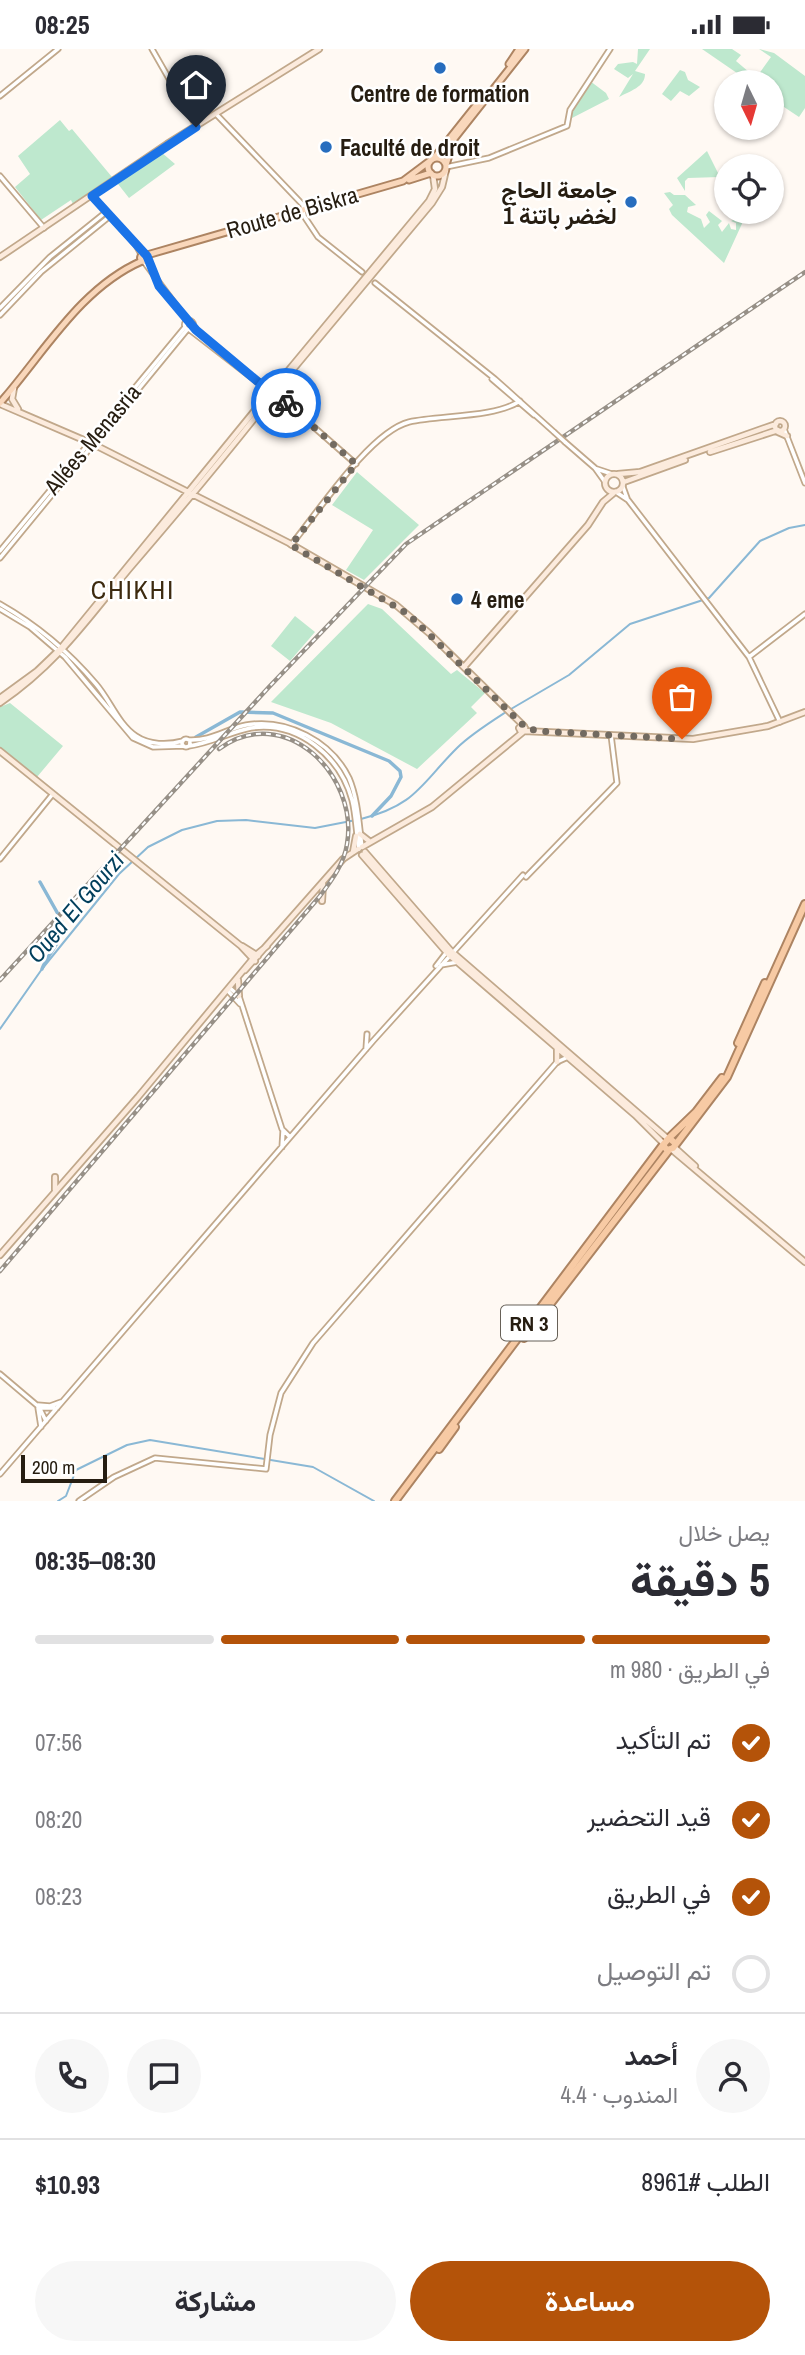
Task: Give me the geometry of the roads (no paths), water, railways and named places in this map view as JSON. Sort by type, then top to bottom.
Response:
[{"type":"highway","name":"RN 3","points":[[397,1501],[722,1078],[805,895]]},
{"type":"highway","name":"RN 3","points":[[669,1144],[727,1076],[805,904]]},
{"type":"main road","points":[[0,257],[319,49]]},
{"type":"main road","name":"Route de Biskra","points":[[302,212],[404,180],[433,159],[519,49]]},
{"type":"main road","points":[[367,276],[432,203],[442,187],[454,139],[525,49]]},
{"type":"main road","points":[[0,703],[29,683],[61,650],[191,495],[429,201],[435,189],[428,165],[433,159],[442,159],[446,168]]},
{"type":"main road","points":[[432,174],[442,175],[446,168]]},
{"type":"main road","name":"Route de Biskra","points":[[0,403],[81,305],[127,267],[144,258],[432,174]]},
{"type":"main road","points":[[15,386],[12,401],[22,411]]},
{"type":"main road","points":[[0,403],[100,449],[291,545],[402,610],[514,714],[522,728],[693,739],[780,722],[805,712]]},
{"type":"main road","points":[[778,428],[787,436]]},
{"type":"main road","points":[[603,502],[605,484],[615,474],[640,472],[778,428]]},
{"type":"main road","points":[[464,667],[574,542],[603,502],[623,485],[778,428]]},
{"type":"main road","points":[[615,474],[623,485]]},
{"type":"main road","points":[[605,484],[615,492]]},
{"type":"main road","points":[[0,698],[61,650]]},
{"type":"main road","points":[[0,1255],[245,969],[344,858],[361,851],[372,841],[432,807],[513,739],[522,728]]},
{"type":"main road","points":[[0,751],[255,958]]},
{"type":"main road","points":[[358,832],[372,841]]},
{"type":"main road","points":[[358,832],[361,851],[449,952],[569,1056]]},
{"type":"main road","points":[[322,901],[323,882]]},
{"type":"main road","points":[[247,950],[264,948]]},
{"type":"main road","points":[[245,969],[247,950]]},
{"type":"main road","points":[[449,952],[805,1261]]},
{"type":"main road","points":[[238,979],[239,996]]},
{"type":"main road","points":[[559,1049],[559,1060]]},
{"type":"main road","points":[[54,1192],[55,1177]]},
{"type":"street","points":[[0,96],[58,49]]},
{"type":"street","points":[[152,49],[196,127]]},
{"type":"street","points":[[446,168],[500,155],[568,126],[570,110],[610,49]]},
{"type":"street","points":[[216,114],[299,202],[302,212],[322,240],[491,377],[515,402],[535,415],[595,468],[605,484]]},
{"type":"street","points":[[0,176],[44,228]]},
{"type":"street","points":[[92,196],[134,244],[188,326],[283,401],[356,464]]},
{"type":"street","points":[[0,308],[50,257],[108,214]]},
{"type":"street","points":[[0,315],[41,272],[108,214]]},
{"type":"street","points":[[0,558],[88,444],[188,326]]},
{"type":"street","points":[[291,545],[382,436],[400,425],[515,402]]},
{"type":"street","points":[[778,428],[787,436],[805,483]]},
{"type":"street","name":"Allées Menasria","points":[[0,551],[88,444]]},
{"type":"street","points":[[595,468],[615,474]]},
{"type":"street","points":[[623,485],[628,500],[748,657],[780,722]]},
{"type":"street","points":[[615,492],[628,500]]},
{"type":"street","points":[[0,607],[23,617],[61,650],[133,738],[149,747],[185,745],[256,727],[291,732],[318,746],[335,763],[346,781],[355,811]]},
{"type":"street","points":[[748,657],[805,614]]},
{"type":"street","points":[[185,745],[189,740],[208,739],[255,724],[271,724],[301,732],[320,743],[337,760],[349,779],[361,851]]},
{"type":"street","points":[[0,1474],[449,952],[617,783],[611,735]]},
{"type":"street","points":[[0,859],[52,795]]},
{"type":"street","points":[[431,974],[449,952]]},
{"type":"street","points":[[440,966],[459,962]]},
{"type":"street","points":[[229,990],[239,996],[281,1126],[290,1137]]},
{"type":"street","points":[[229,990],[240,1004]]},
{"type":"street","points":[[366,1049],[367,1034]]},
{"type":"street","points":[[79,1501],[114,1477],[155,1458],[170,1457],[264,1470],[268,1467],[270,1434],[281,1393],[313,1343],[559,1060],[569,1056]]},
{"type":"street","points":[[281,1126],[295,1132]]},
{"type":"street","points":[[281,1147],[283,1131]]},
{"type":"street","points":[[0,1374],[37,1406],[46,1421]]},
{"type":"street","points":[[37,1406],[63,1402]]},
{"type":"street","points":[[37,1406],[57,1408]]},
{"type":"street","points":[[37,1406],[41,1427]]},
{"type":"waterway","name":"Oued El Gourzi","points":[[511,709],[569,675],[630,624],[709,598],[760,541],[789,528],[805,525]]},
{"type":"waterway","points":[[196,737],[240,712],[273,713],[389,761],[400,771],[401,777],[391,796],[372,816]]},
{"type":"waterway","name":"Oued El Gourzi","points":[[361,819],[406,800],[462,743],[506,712]]},
{"type":"waterway","name":"Oued El Gourzi","points":[[0,1029],[42,969],[119,874],[148,847],[182,830],[217,821],[246,820],[315,828],[356,820]]},
{"type":"waterway","points":[[40,882],[58,914]]},
{"type":"waterway","points":[[42,969],[59,940],[62,922]]},
{"type":"waterway","points":[[58,1501],[66,1496],[76,1470],[127,1445],[150,1440],[313,1467],[374,1501]]},
{"type":"railway","points":[[0,980],[269,687],[406,544],[805,272]]},
{"type":"railway","points":[[0,1271],[320,896],[343,858],[347,844],[348,818],[341,793],[329,771],[312,753],[291,740],[268,734],[244,736],[219,749]]},
{"type":"place","name":"Centre de formation","points":[[440,68]]},
{"type":"place","name":"Faculté de droit","points":[[326,147]]},
{"type":"place","name":"جامعة الحاج لخضر باتنة 1","points":[[631,202]]},
{"type":"place","name":"4 eme","points":[[457,599]]},
{"type":"district","name":"CHIKHI","points":[[133,589]]}]
